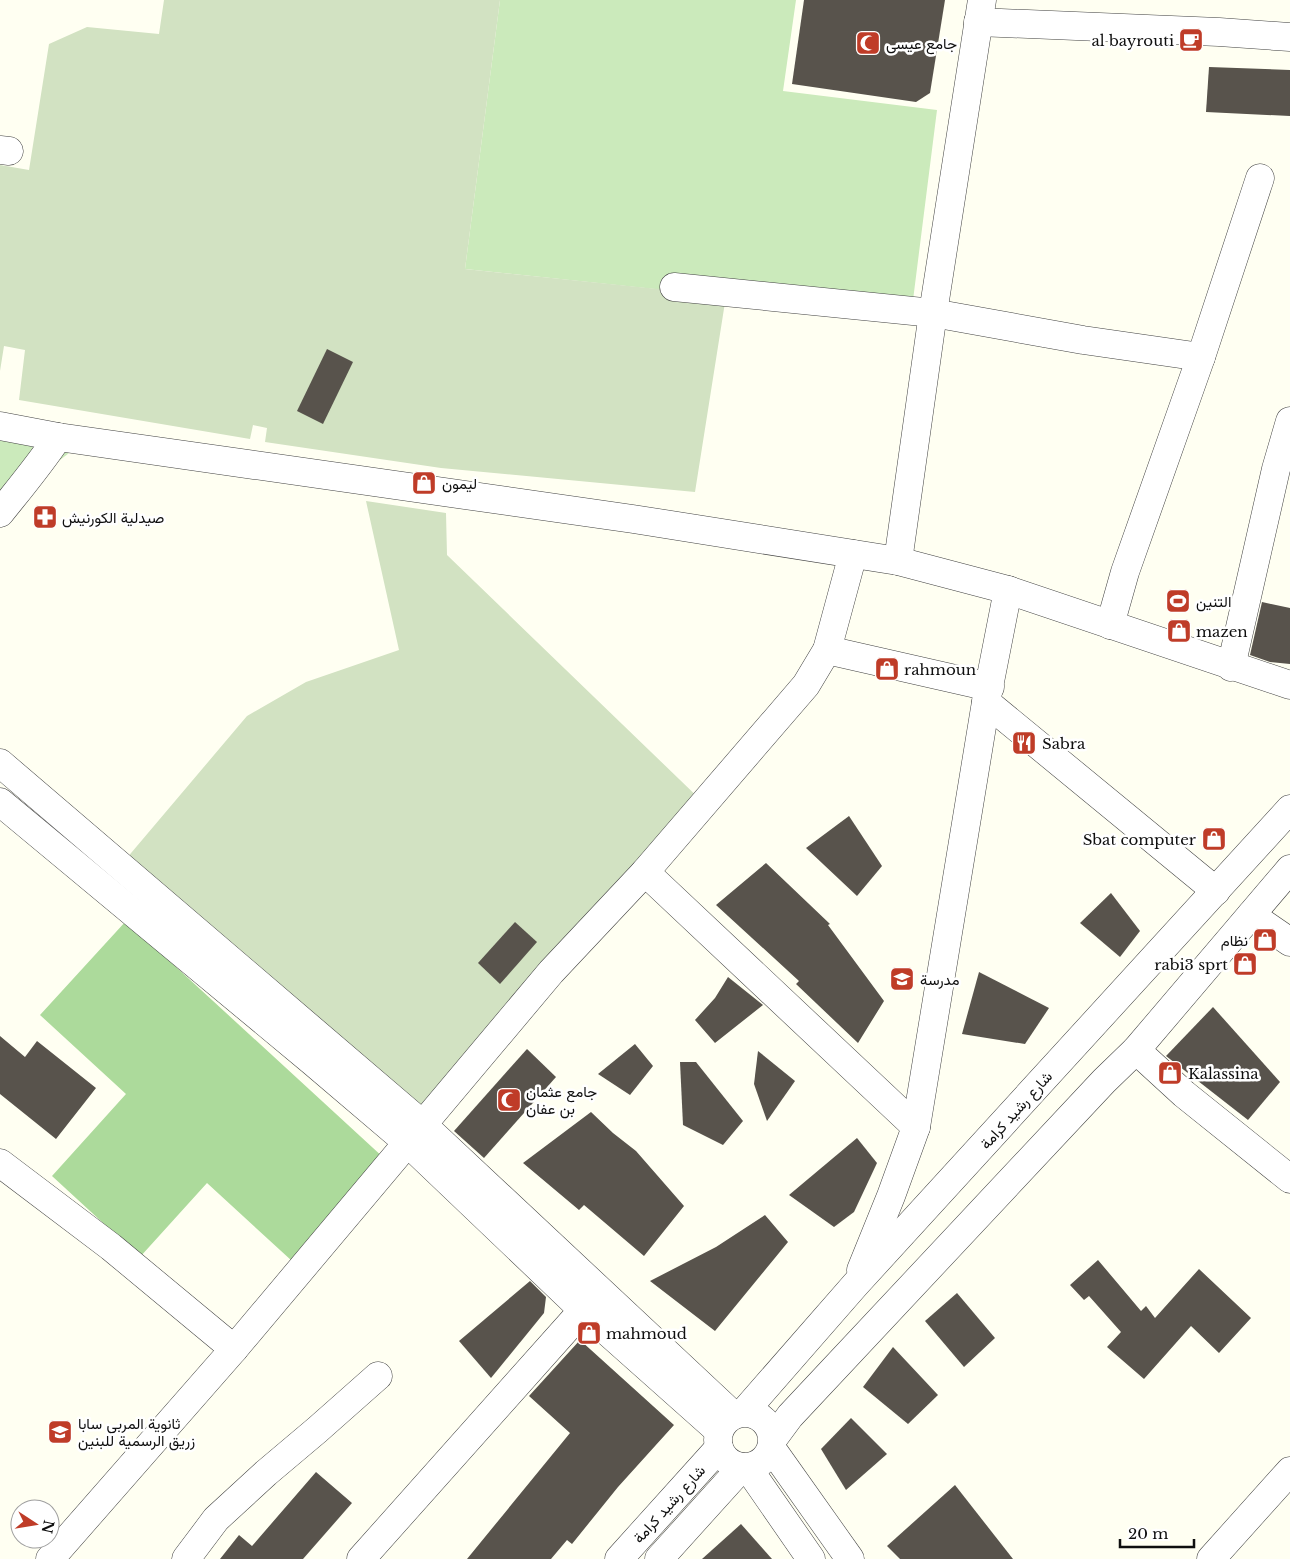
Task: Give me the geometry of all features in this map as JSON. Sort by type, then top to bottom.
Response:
[{"type":"street","points":[[898,562],[933,313],[980,11],[1290,37]]},
{"type":"street","points":[[1110,625],[1125,572],[1201,357],[1260,178]]},
{"type":"street","points":[[674,287],[933,313],[1083,340],[1201,357]]},
{"type":"street","points":[[1231,666],[1276,469],[1290,420]]},
{"type":"street","points":[[0,426],[58,437],[633,520],[898,562],[1008,590],[1290,685]]},
{"type":"street","points":[[0,513],[24,481],[45,458],[58,437]]},
{"type":"street","points":[[50,1559],[234,1350],[414,1133],[551,972],[645,872],[806,685],[827,650],[853,554]]},
{"type":"street","points":[[855,1286],[916,1126],[988,694],[1008,590]]},
{"type":"street","points":[[827,650],[988,694],[1216,891]]},
{"type":"street","points":[[0,763],[414,1133],[729,1426]]},
{"type":"street","points":[[0,802],[313,1062],[414,1133],[583,1310],[729,1426]]},
{"type":"street","name":"شارع رشيد كرامة","points":[[619,1559],[729,1426],[1290,809]]},
{"type":"street","points":[[729,1426],[724,1457],[732,1464],[745,1467],[758,1464],[766,1458],[772,1444],[790,1416],[1104,1081],[1136,1050],[1290,869]]},
{"type":"street","points":[[645,872],[916,1126]]},
{"type":"street","points":[[1250,915],[1290,942]]},
{"type":"street","points":[[1136,1050],[1184,1094],[1290,1179]]},
{"type":"street","points":[[0,1163],[111,1247],[234,1350]]},
{"type":"street","points":[[361,1559],[583,1310]]},
{"type":"street","points":[[186,1559],[216,1519],[266,1472],[378,1376]]},
{"type":"street","points":[[729,1426],[755,1414],[764,1419],[771,1428],[772,1444],[850,1559]]},
{"type":"street","points":[[745,1467],[810,1559]]},
{"type":"street","name":"شارع رشيد كرامة","points":[[659,1559],[745,1467]]},
{"type":"street","points":[[1211,1559],[1290,1471]]},
{"type":"green space","points":[[164,0],[500,0],[465,269],[726,296],[695,492],[441,468],[265,442],[267,428],[253,425],[250,439],[19,400],[25,350],[4,346],[0,371],[0,165],[29,170],[49,44],[87,27],[159,34]]},
{"type":"green space","points":[[500,0],[796,0],[783,91],[937,110],[911,316],[465,269]]},
{"type":"green space","points":[[0,435],[73,450],[47,470],[0,526]]},
{"type":"green space","points":[[366,501],[446,513],[447,555],[708,807],[413,1143],[115,872],[247,716],[306,682],[399,650]]},
{"type":"green space","points":[[126,921],[385,1159],[292,1261],[207,1183],[140,1257],[52,1176],[126,1094],[40,1015]]},
{"type":"building","name":"جامع عيسى","points":[[804,0],[945,0],[930,93],[916,102],[792,84]]},
{"type":"building","points":[[1209,67],[1290,70],[1290,116],[1206,112]]},
{"type":"building","points":[[327,349],[353,362],[323,424],[297,411]]},
{"type":"building","points":[[1262,602],[1290,608],[1290,664],[1270,662],[1250,655]]},
{"type":"building","points":[[849,816],[882,866],[857,896],[806,848]]},
{"type":"building","points":[[766,863],[830,924],[828,925],[884,1001],[858,1043],[796,984],[799,981],[716,905]]},
{"type":"building","points":[[1111,893],[1140,931],[1120,957],[1080,923]]},
{"type":"building","points":[[515,922],[537,942],[500,984],[478,963]]},
{"type":"building","points":[[979,972],[1049,1008],[1025,1044],[962,1034]]},
{"type":"building","points":[[728,977],[763,1005],[715,1043],[695,1020],[715,998]]},
{"type":"building","points":[[1213,1007],[1280,1082],[1248,1120],[1166,1056]]},
{"type":"building","points":[[0,1036],[25,1057],[37,1041],[96,1088],[56,1139],[0,1094]]},
{"type":"building","points":[[635,1044],[653,1066],[630,1095],[598,1074]]},
{"type":"building","name":"جامع عثمان بن عفان","points":[[527,1049],[556,1077],[484,1158],[454,1131]]},
{"type":"building","points":[[758,1051],[795,1081],[767,1121],[754,1084]]},
{"type":"building","points":[[680,1062],[696,1062],[743,1121],[723,1145],[683,1125]]},
{"type":"building","points":[[591,1112],[636,1151],[684,1206],[644,1256],[584,1205],[579,1210],[523,1163]]},
{"type":"building","points":[[857,1138],[877,1163],[854,1212],[834,1227],[789,1195]]},
{"type":"building","points":[[765,1215],[788,1242],[715,1331],[650,1281],[716,1247]]},
{"type":"building","points":[[1098,1260],[1141,1311],[1146,1306],[1155,1318],[1199,1269],[1251,1318],[1219,1353],[1191,1326],[1144,1379],[1107,1347],[1121,1332],[1089,1296],[1084,1300],[1070,1285]]},
{"type":"building","points":[[530,1281],[546,1297],[544,1313],[491,1378],[459,1341]]},
{"type":"building","points":[[957,1293],[995,1338],[964,1367],[925,1321]]},
{"type":"building","points":[[580,1340],[674,1425],[618,1487],[572,1544],[567,1540],[551,1559],[467,1559],[570,1433],[529,1396]]},
{"type":"building","points":[[893,1347],[938,1395],[908,1424],[863,1387]]},
{"type":"building","points":[[851,1418],[887,1454],[846,1490],[821,1449]]},
{"type":"building","points":[[316,1472],[352,1503],[303,1559],[220,1559],[239,1535],[252,1546]]},
{"type":"building","points":[[955,1485],[1013,1559],[900,1559],[887,1546]]},
{"type":"building","points":[[741,1524],[772,1559],[702,1559]]},
{"type":"place","name":"al bayrouti","points":[[1191,40]]},
{"type":"place","name":"جامع عيسى","points":[[868,43]]},
{"type":"place","name":"ليمون","points":[[424,483]]},
{"type":"place","name":"صيدلية الكورنيش","points":[[45,517]]},
{"type":"place","name":"التنين","points":[[1178,601]]},
{"type":"place","name":"mazen","points":[[1179,631]]},
{"type":"place","name":"rahmoun","points":[[887,669]]},
{"type":"place","name":"Sabra","points":[[1024,743]]},
{"type":"place","name":"Sbat computer","points":[[1214,839]]},
{"type":"place","name":"نظام","points":[[1265,940]]},
{"type":"place","name":"rabi3 sprt","points":[[1245,964]]},
{"type":"place","name":"مدرسة","points":[[902,979]]},
{"type":"place","name":"Kalassina","points":[[1170,1073]]},
{"type":"place","name":"جامع عثمان بن عفان","points":[[509,1100]]},
{"type":"place","name":"mahmoud","points":[[589,1333]]},
{"type":"place","name":"ثانوية المربي سابا زريق الرسمية للبنين","points":[[60,1432]]}]
